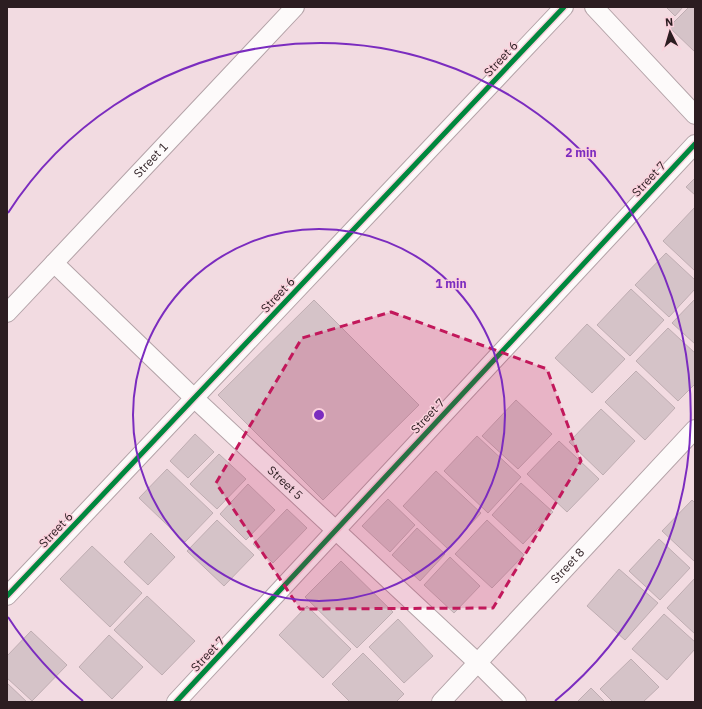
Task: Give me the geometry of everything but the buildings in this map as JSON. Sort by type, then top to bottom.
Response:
[{"type":"street","name":"Street 1","points":[[7,314],[295,7]]},
{"type":"street","name":"Street 6","points":[[7,596],[564,7]]},
{"type":"street","points":[[594,7],[695,115]]},
{"type":"street","name":"Street 7","points":[[176,702],[695,144]]},
{"type":"street","name":"Street 5","points":[[54,263],[194,398],[478,663],[517,702]]},
{"type":"street","name":"Street 8","points":[[441,702],[695,429]]},
{"type":"highlighted area","points":[[391,312],[547,369],[581,461],[493,608],[300,609],[216,483],[302,338]]},
{"type":"cycle path","points":[[7,596],[564,7]]},
{"type":"cycle path","points":[[176,702],[695,144]]}]
